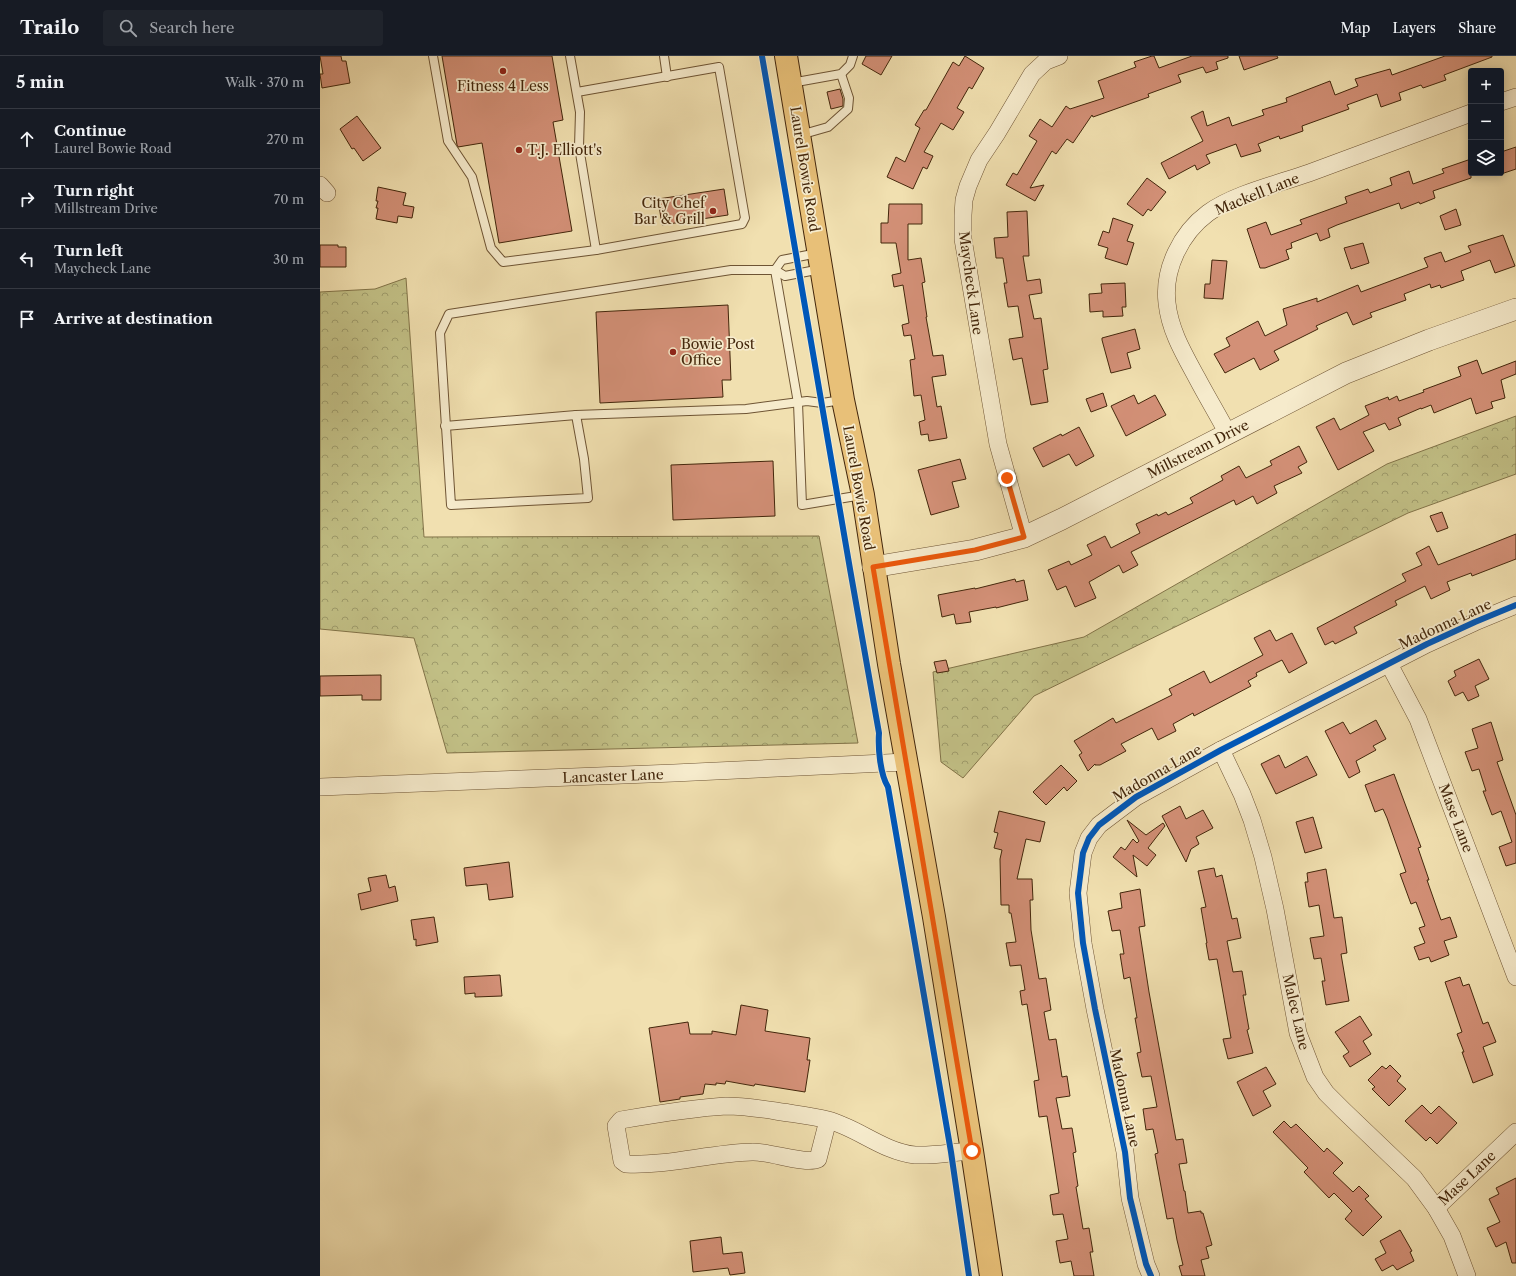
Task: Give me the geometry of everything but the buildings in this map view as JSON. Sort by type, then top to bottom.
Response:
[{"type":"main road","name":"Laurel Bowie Road","points":[[786,56],[843,400],[863,495],[873,567],[934,917],[991,1276]]},
{"type":"street","name":"Maycheck Lane","points":[[1024,537],[998,444],[991,408],[962,240],[962,215],[968,186],[979,160],[1032,74],[1046,62],[1059,56]]},
{"type":"street","points":[[1504,101],[1516,97]]},
{"type":"street","name":"Mackell Lane","points":[[1228,434],[1179,346],[1169,315],[1166,289],[1171,265],[1189,232],[1196,223],[1221,205],[1257,190],[1468,114]]},
{"type":"street","name":"Millstream Drive","points":[[873,567],[975,550],[1024,537],[1346,374],[1429,340],[1516,310]]},
{"type":"street","name":"Madonna Lane","points":[[1151,1276],[1144,1257],[1130,1198],[1125,1152],[1083,943],[1078,893],[1083,853],[1089,838],[1099,825],[1108,817],[1136,797],[1221,750],[1389,664],[1475,622],[1516,605]]},
{"type":"street","name":"Mase Lane","points":[[1389,664],[1418,720],[1516,976]]},
{"type":"street","name":"Malec Lane","points":[[1221,750],[1242,794],[1252,820],[1263,857],[1275,909],[1298,1033],[1315,1077],[1326,1093],[1342,1110],[1414,1178],[1436,1208],[1452,1236],[1468,1276]]},
{"type":"street","name":"Lancaster Lane","points":[[320,787],[906,762]]},
{"type":"street","points":[[828,1120],[818,1159],[815,1160],[752,1152],[626,1164],[622,1161],[616,1126],[621,1120],[670,1112],[726,1106],[755,1107],[828,1120],[848,1126],[869,1138],[898,1150],[914,1154],[940,1154],[972,1151]]},
{"type":"street","name":"Mase Lane","points":[[1436,1208],[1516,1132]]},
{"type":"lane","points":[[434,56],[448,141],[472,177],[491,248],[503,262],[596,250],[742,224],[744,218],[719,67],[577,92]]},
{"type":"lane","points":[[570,56],[580,112],[579,147],[596,250]]},
{"type":"lane","points":[[664,56],[667,77]]},
{"type":"lane","points":[[791,83],[841,74],[850,65],[853,56]]},
{"type":"lane","points":[[800,135],[828,127],[848,109],[849,98],[841,74]]},
{"type":"lane","points":[[820,261],[782,260],[775,270],[798,403],[802,505],[863,495]]},
{"type":"lane","points":[[576,415],[584,459],[588,498],[450,505],[440,333],[449,314],[731,270],[775,270],[785,276],[820,261]]},
{"type":"lane","points":[[445,426],[576,415],[746,409],[807,401],[822,403],[843,400]]},
{"type":"green space","points":[[406,278],[424,537],[819,536],[858,743],[447,753],[414,638],[320,629],[320,292],[375,289]]},
{"type":"green space","points":[[1516,416],[1516,474],[1408,513],[1034,696],[963,778],[941,762],[933,672],[1084,637],[1387,464]]},
{"type":"cycle path","points":[[762,56],[879,733],[881,768],[888,787],[951,1152],[969,1276]]},
{"type":"cycle path","points":[[1151,1276],[1146,1264],[1130,1198],[1125,1152],[1095,1009],[1083,943],[1078,893],[1083,853],[1089,838],[1099,825],[1136,797],[1221,750],[1427,644],[1516,605]]},
{"type":"place","name":"Fitness 4 Less","points":[[503,71]]},
{"type":"place","name":"T.J. Elliott's","points":[[519,150]]},
{"type":"place","name":"City Chef Bar & Grill","points":[[713,211]]},
{"type":"place","name":"Bowie Post Office","points":[[673,352]]},
{"type":"route","points":[[972,1151],[934,917],[873,567],[975,550],[1024,537],[1007,478]]}]
